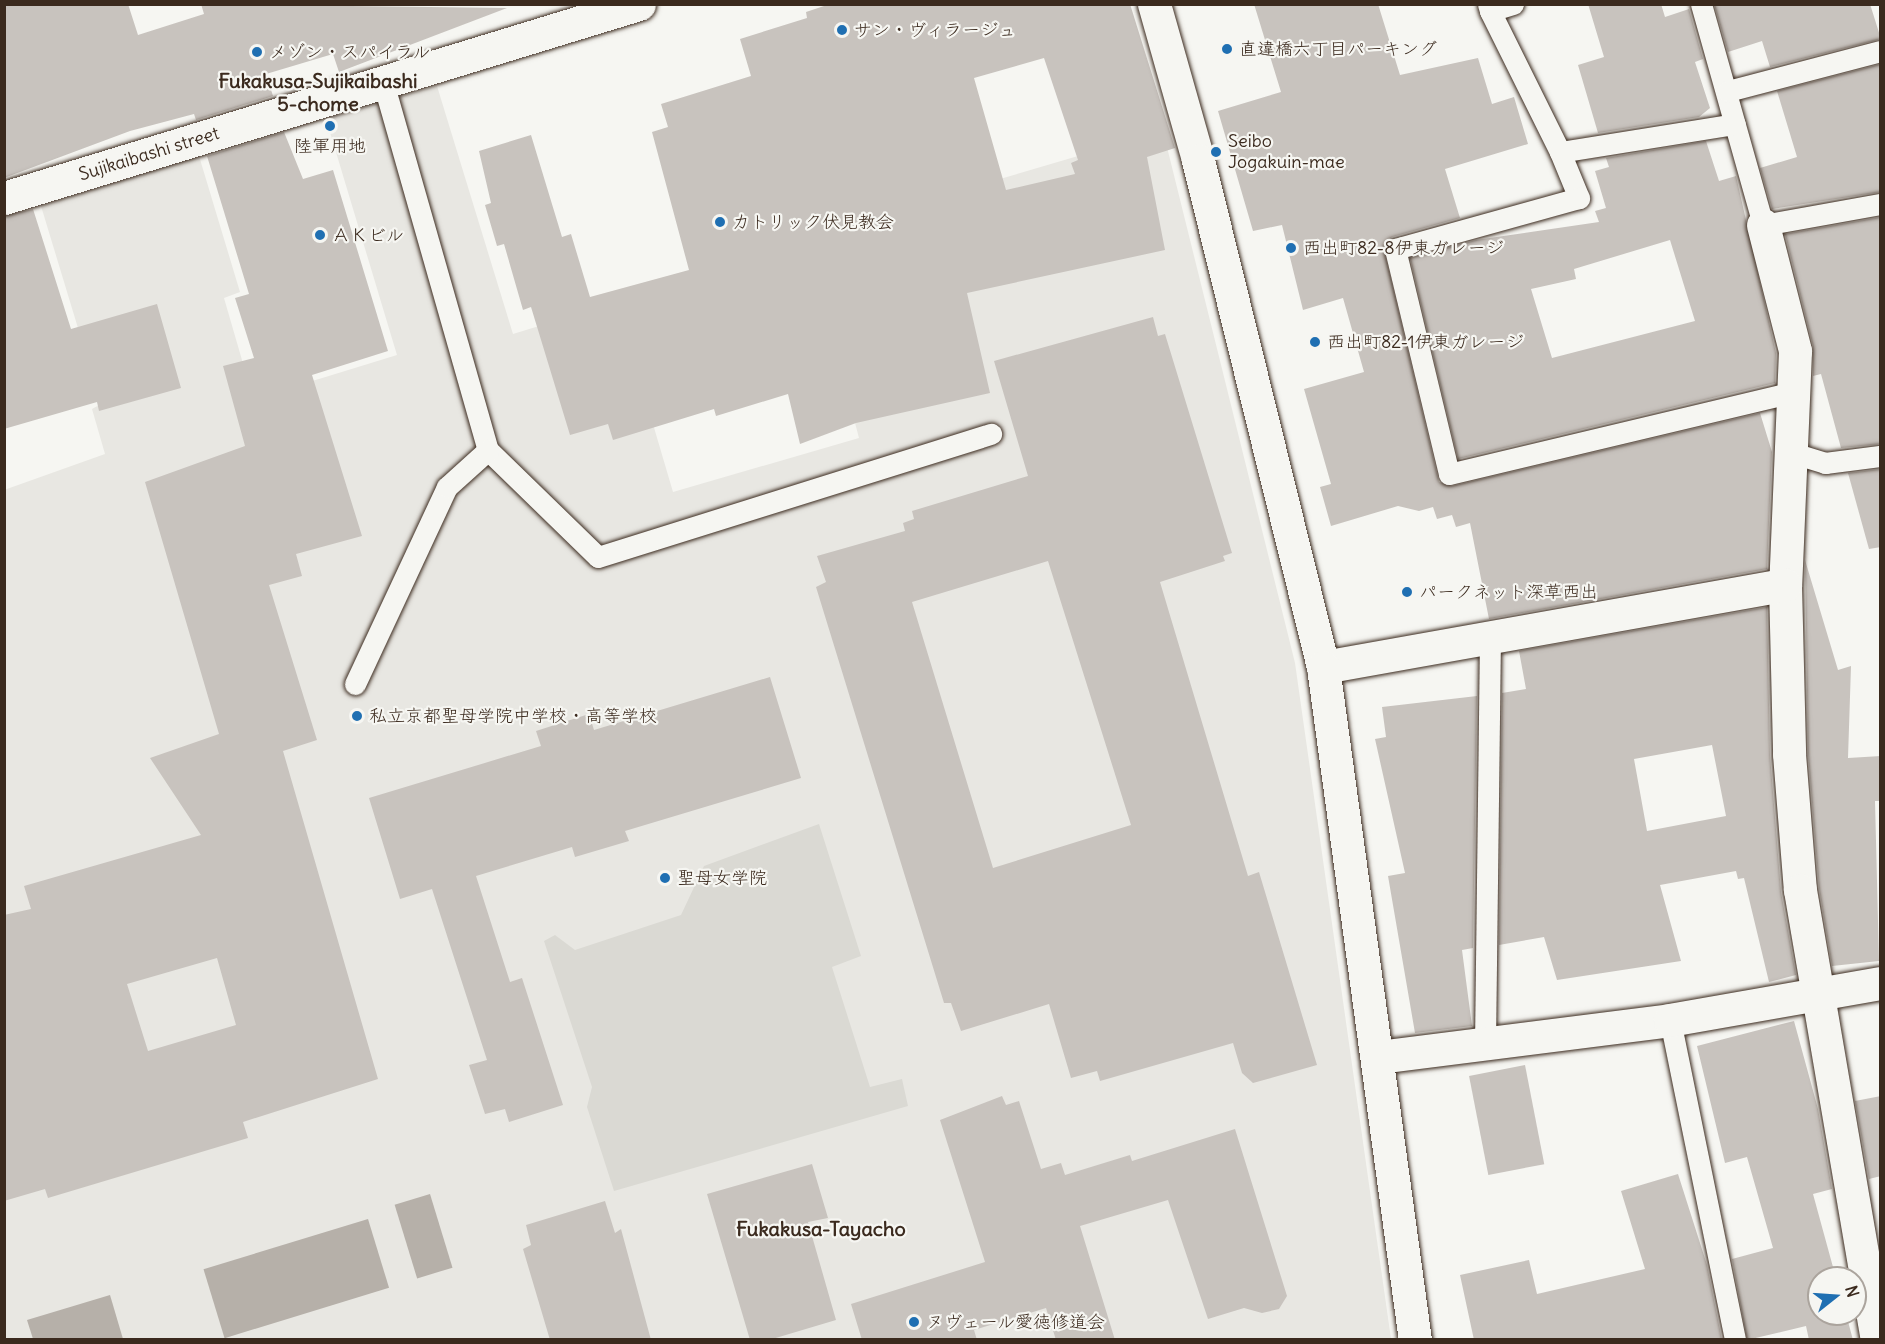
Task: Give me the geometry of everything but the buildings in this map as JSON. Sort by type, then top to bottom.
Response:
[{"type":"street","name":"Sujikaibashi street","points":[[4,198],[639,4]]},
{"type":"street","points":[[1154,4],[1198,160],[1323,667],[1416,1340]]},
{"type":"street","points":[[1763,225],[1795,351],[1793,453],[1785,585],[1789,754],[1800,890],[1877,1340]]},
{"type":"street","points":[[1323,667],[1785,585]]},
{"type":"street","points":[[1378,1057],[1671,1020],[1819,997],[1881,983]]},
{"type":"lane","points":[[1513,4],[1489,8],[1560,152],[1579,198],[1395,249],[1449,474],[1793,392]]},
{"type":"lane","points":[[1701,4],[1728,91],[1763,225],[1881,204]]},
{"type":"lane","points":[[1728,91],[1881,51]]},
{"type":"lane","points":[[383,82],[488,450],[598,557],[991,434]]},
{"type":"lane","points":[[1560,152],[1735,124]]},
{"type":"lane","points":[[355,684],[447,487],[488,450]]},
{"type":"lane","points":[[1793,453],[1825,463],[1881,456]]},
{"type":"lane","points":[[1485,1045],[1491,638]]},
{"type":"lane","points":[[1671,1020],[1735,1340]]},
{"type":"shaded area","name":"聖母女学院","points":[[437,86],[513,334],[617,302],[673,492],[859,438],[806,236],[1163,131],[1295,663],[1391,1339],[5,1339],[4,490],[105,454],[92,409],[101,404],[41,206],[199,156],[240,292],[224,298],[253,398],[319,379],[397,355],[326,119]]},
{"type":"shaded area","points":[[819,824],[861,956],[832,967],[870,1087],[902,1079],[908,1106],[614,1191],[587,1107],[592,1087],[544,941],[555,935],[575,950],[681,915],[704,866]]},
{"type":"shaded area","points":[[430,1194],[453,1268],[417,1278],[395,1205]]},
{"type":"shaded area","points":[[368,1219],[389,1288],[225,1338],[204,1269]]},
{"type":"shaded area","points":[[110,1295],[123,1339],[33,1339],[27,1320]]},
{"type":"place","name":"サン・ヴィラージュ","points":[[842,30]]},
{"type":"place","name":"直違橋六丁目パーキング","points":[[1227,49]]},
{"type":"place","name":"メゾン・スパイラル","points":[[257,52]]},
{"type":"place","name":"陸軍用地","points":[[330,126]]},
{"type":"place","name":"Seibo Jogakuin-mae","points":[[1216,152]]},
{"type":"place","name":"カトリック伏見教会","points":[[720,222]]},
{"type":"place","name":"ＡＫビル","points":[[320,235]]},
{"type":"place","name":"西出町82-8伊東ガレージ","points":[[1291,248]]},
{"type":"place","name":"西出町82-1伊東ガレージ","points":[[1315,342]]},
{"type":"place","name":"パークネット深草西出","points":[[1407,592]]},
{"type":"place","name":"私立京都聖母学院中学校・高等学校","points":[[357,716]]},
{"type":"place","name":"聖母女学院","points":[[665,878]]},
{"type":"place","name":"ヌヴェール愛徳修道会","points":[[914,1322]]},
{"type":"district","name":"Fukakusa-Sujikaibashi 5-chome","points":[[318,92]]},
{"type":"district","name":"Fukakusa-Tayacho","points":[[821,1228]]}]
